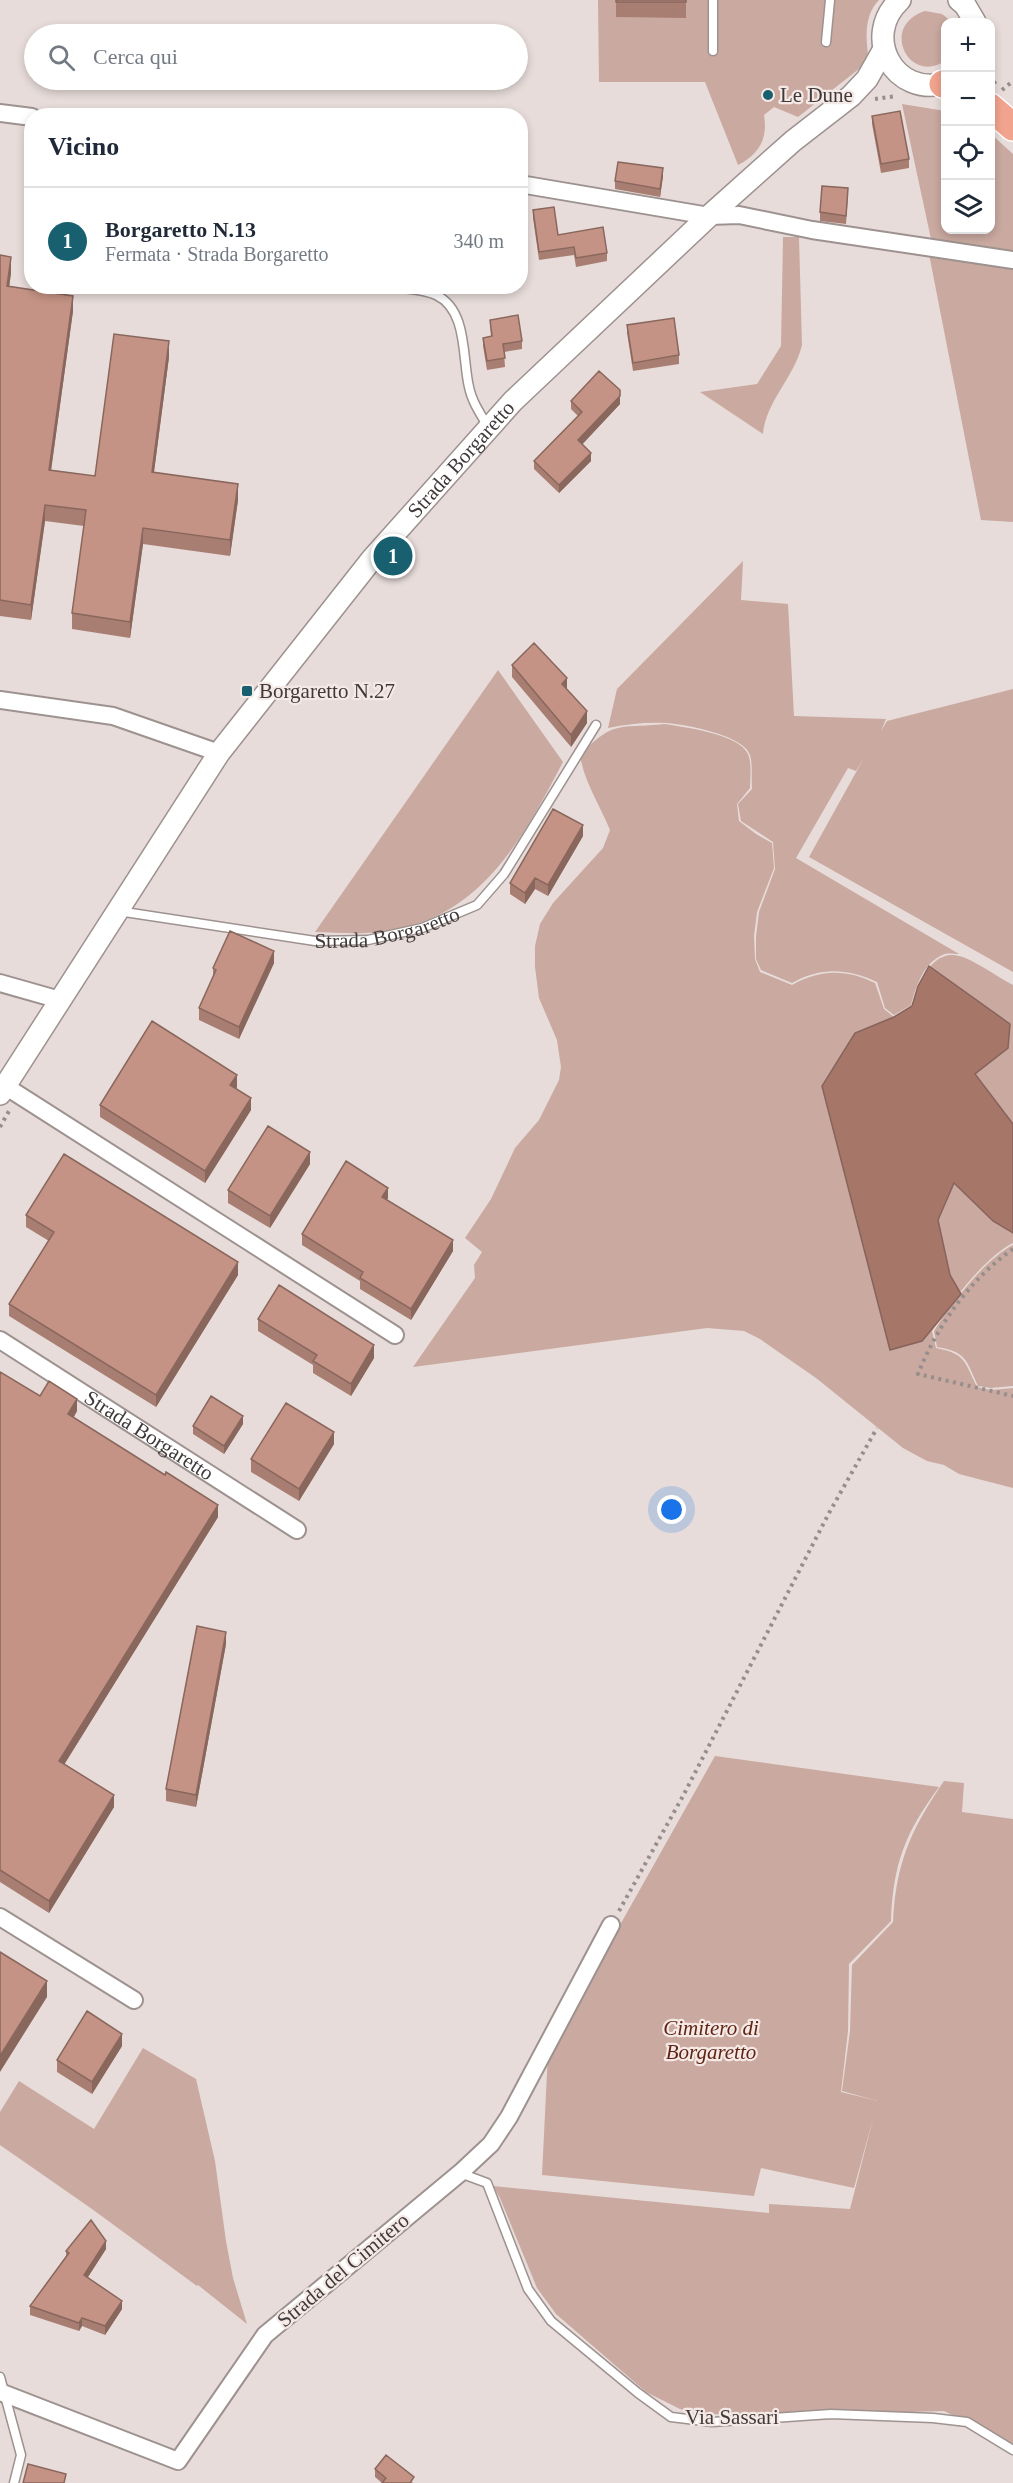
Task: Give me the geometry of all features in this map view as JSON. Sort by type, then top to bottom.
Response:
[{"type":"main road","points":[[995,104],[1013,128]]},
{"type":"street","points":[[900,0],[885,20],[883,31],[884,49],[891,65],[902,87],[941,84]]},
{"type":"street","name":"Strada Borgaretto","points":[[8,1092],[60,1000],[219,753],[372,559],[513,401],[709,216],[793,141],[851,96],[867,79],[884,49]]},
{"type":"street","name":"Strada Borgaretto","points":[[851,96],[871,87],[902,87]]},
{"type":"street","points":[[0,112],[24,116]]},
{"type":"street","points":[[528,185],[709,216],[739,215],[812,230],[1013,260]]},
{"type":"street","points":[[0,700],[113,716],[219,753]]},
{"type":"street","points":[[0,983],[60,1000]]},
{"type":"street","points":[[8,1092],[395,1335]]},
{"type":"street","name":"Strada Borgaretto","points":[[0,1340],[297,1530]]},
{"type":"street","points":[[0,1917],[134,2000]]},
{"type":"street","name":"Strada del Cimitero","points":[[2,2387],[178,2461],[265,2336],[460,2173],[490,2144],[509,2117],[611,1925]]},
{"type":"lane","points":[[713,0],[713,51]]},
{"type":"lane","points":[[826,42],[830,0]]},
{"type":"lane","points":[[431,294],[436,295],[453,310],[461,334],[469,386],[475,404],[489,428]]},
{"type":"lane","name":"Strada Borgaretto","points":[[117,911],[315,941],[368,940],[422,928],[477,905],[504,874],[596,725]]},
{"type":"lane","name":"Via Sassari","points":[[460,2173],[487,2183],[528,2289],[551,2320],[638,2393],[671,2417],[712,2422],[831,2414],[933,2418],[967,2422],[1013,2450]]},
{"type":"lane","points":[[2,2387],[21,2455],[14,2483]]},
{"type":"path","points":[[995,102],[1013,81]]},
{"type":"path","points":[[873,99],[902,87]]},
{"type":"path","points":[[0,1127],[8,1092]]},
{"type":"path","points":[[1013,1249],[980,1277],[951,1313],[928,1348],[918,1374],[1013,1396]]},
{"type":"path","points":[[611,1925],[683,1796],[829,1513],[877,1428]]},
{"type":"green space","name":"Le Dune","points":[[598,0],[879,0],[870,13],[868,21],[869,61],[798,117],[774,107],[764,115],[765,131],[757,151],[738,165],[705,82],[599,82]]},
{"type":"green space","points":[[925,11],[942,14],[947,18],[941,18],[941,63],[932,66],[920,65],[911,60],[904,51],[902,40],[904,29],[911,18]]},
{"type":"green space","points":[[902,104],[941,110],[941,234],[995,234],[995,138],[1013,154],[1013,252],[931,239]]},
{"type":"green space","points":[[783,237],[799,237],[802,345],[793,368],[769,411],[763,434],[700,392],[757,384],[781,346]]},
{"type":"green space","points":[[929,254],[1013,265],[1013,522],[981,520]]},
{"type":"green space","points":[[743,561],[741,600],[788,604],[794,716],[886,719],[881,731],[887,721],[1013,689],[1013,972],[809,857],[865,756],[856,771],[848,768],[796,858],[959,954],[945,954],[932,962],[918,982],[911,1005],[894,1015],[885,1008],[877,982],[866,977],[834,971],[813,974],[792,983],[761,970],[756,959],[759,912],[775,869],[773,842],[741,821],[738,804],[752,789],[750,755],[745,748],[725,736],[685,726],[651,723],[608,728],[617,689]]},
{"type":"green space","points":[[498,670],[563,762],[509,853],[488,878],[464,899],[436,916],[404,928],[366,933],[315,932]]},
{"type":"green space","points":[[664,724],[723,737],[743,747],[748,754],[750,788],[737,804],[739,821],[772,843],[774,868],[757,912],[754,936],[755,959],[760,972],[792,985],[823,974],[844,973],[864,978],[875,983],[884,1009],[894,1017],[912,1006],[922,979],[933,963],[949,955],[971,961],[1013,985],[1013,1243],[980,1270],[958,1295],[932,1331],[936,1348],[959,1356],[977,1387],[991,1390],[1013,1388],[1013,1488],[959,1474],[944,1465],[927,1461],[903,1448],[816,1378],[760,1339],[744,1331],[707,1328],[413,1367],[475,1278],[474,1265],[482,1252],[465,1238],[491,1199],[515,1148],[539,1120],[559,1080],[561,1067],[557,1040],[539,998],[535,946],[540,924],[553,903],[603,848],[610,830],[589,784],[580,755],[602,736],[618,728]]},
{"type":"green space","points":[[1013,1245],[1013,1386],[991,1388],[978,1386],[971,1370],[960,1355],[937,1347],[934,1331],[949,1308],[980,1271]]},
{"type":"green space","name":"Cimitero di Borgaretto","points":[[715,1756],[939,1787],[917,1819],[903,1850],[895,1882],[891,1921],[849,1964],[848,2031],[841,2092],[878,2101],[842,2091],[850,2031],[852,1965],[893,1922],[902,1864],[914,1831],[944,1781],[964,1783],[962,1812],[1013,1819],[1013,2444],[944,2411],[767,2416],[709,2414],[680,2409],[646,2392],[556,2314],[537,2288],[493,2186],[769,2213],[769,2204],[850,2209],[874,2115],[854,2188],[761,2168],[754,2196],[542,2175],[548,2053]]},
{"type":"green space","points":[[143,2048],[196,2079],[215,2161],[233,2278],[247,2324],[198,2285],[0,2145],[0,2112],[19,2081],[94,2129]]},
{"type":"shaded area","points":[[929,966],[1010,1024],[1008,1048],[975,1074],[1013,1124],[1013,1233],[993,1221],[954,1183],[938,1220],[950,1275],[961,1294],[922,1341],[890,1350],[822,1086],[855,1033],[894,1017],[912,1006],[918,986]]},
{"type":"building","points":[[616,0],[686,0],[686,2],[616,2]]},
{"type":"building","points":[[900,111],[909,159],[881,164],[872,116]]},
{"type":"building","points":[[618,162],[663,168],[660,189],[615,181]]},
{"type":"building","points":[[822,186],[848,188],[846,216],[820,212]]},
{"type":"building","points":[[554,207],[558,235],[603,227],[607,253],[576,258],[574,247],[539,252],[533,210]]},
{"type":"building","points":[[0,255],[11,257],[7,286],[24,289],[24,294],[73,296],[49,470],[95,476],[114,334],[169,341],[152,472],[238,484],[230,540],[143,528],[130,622],[72,613],[86,510],[45,505],[31,605],[0,600]]},
{"type":"building","points":[[518,315],[522,341],[503,344],[505,358],[487,361],[483,338],[492,336],[490,320]]},
{"type":"building","points":[[674,318],[679,355],[633,363],[627,325]]},
{"type":"building","points":[[599,371],[620,390],[620,396],[578,440],[591,453],[559,485],[534,461],[582,412],[571,401]]},
{"type":"building","points":[[534,643],[567,678],[562,684],[587,711],[571,735],[512,665]]},
{"type":"building","points":[[553,809],[583,825],[548,885],[535,878],[525,893],[510,883]]},
{"type":"building","points":[[230,931],[274,951],[239,1027],[199,1008],[216,970],[213,968]]},
{"type":"building","points":[[152,1021],[237,1075],[230,1085],[251,1098],[205,1171],[100,1105]]},
{"type":"building","points":[[268,1126],[310,1152],[270,1216],[228,1190]]},
{"type":"building","points":[[64,1154],[238,1262],[156,1395],[9,1304],[54,1232],[26,1215]]},
{"type":"building","points":[[346,1161],[388,1188],[382,1197],[453,1240],[411,1309],[360,1278],[363,1272],[302,1234]]},
{"type":"building","points":[[279,1285],[374,1345],[351,1384],[313,1361],[317,1355],[258,1319]]},
{"type":"building","points":[[0,1372],[40,1396],[49,1381],[77,1399],[68,1414],[165,1475],[166,1472],[218,1505],[59,1761],[114,1795],[49,1901],[0,1870]]},
{"type":"building","points":[[211,1396],[243,1416],[224,1446],[193,1426]]},
{"type":"building","points":[[286,1403],[334,1432],[299,1489],[251,1459]]},
{"type":"building","points":[[197,1626],[226,1632],[196,1795],[166,1789]]},
{"type":"building","points":[[0,1952],[47,1981],[0,2056]]},
{"type":"building","points":[[87,2011],[122,2034],[92,2082],[57,2060]]},
{"type":"building","points":[[91,2220],[106,2241],[84,2275],[122,2301],[105,2326],[82,2318],[79,2323],[30,2306],[69,2253],[66,2251]]},
{"type":"building","points":[[386,2455],[414,2477],[410,2483],[382,2483],[386,2478],[375,2469]]},
{"type":"building","points":[[28,2464],[66,2474],[64,2483],[23,2483]]},
{"type":"place","name":"Le Dune","points":[[768,95]]},
{"type":"place","name":"Borgaretto N.13","points":[[393,556]]},
{"type":"place","name":"Borgaretto N.27","points":[[247,691]]}]
